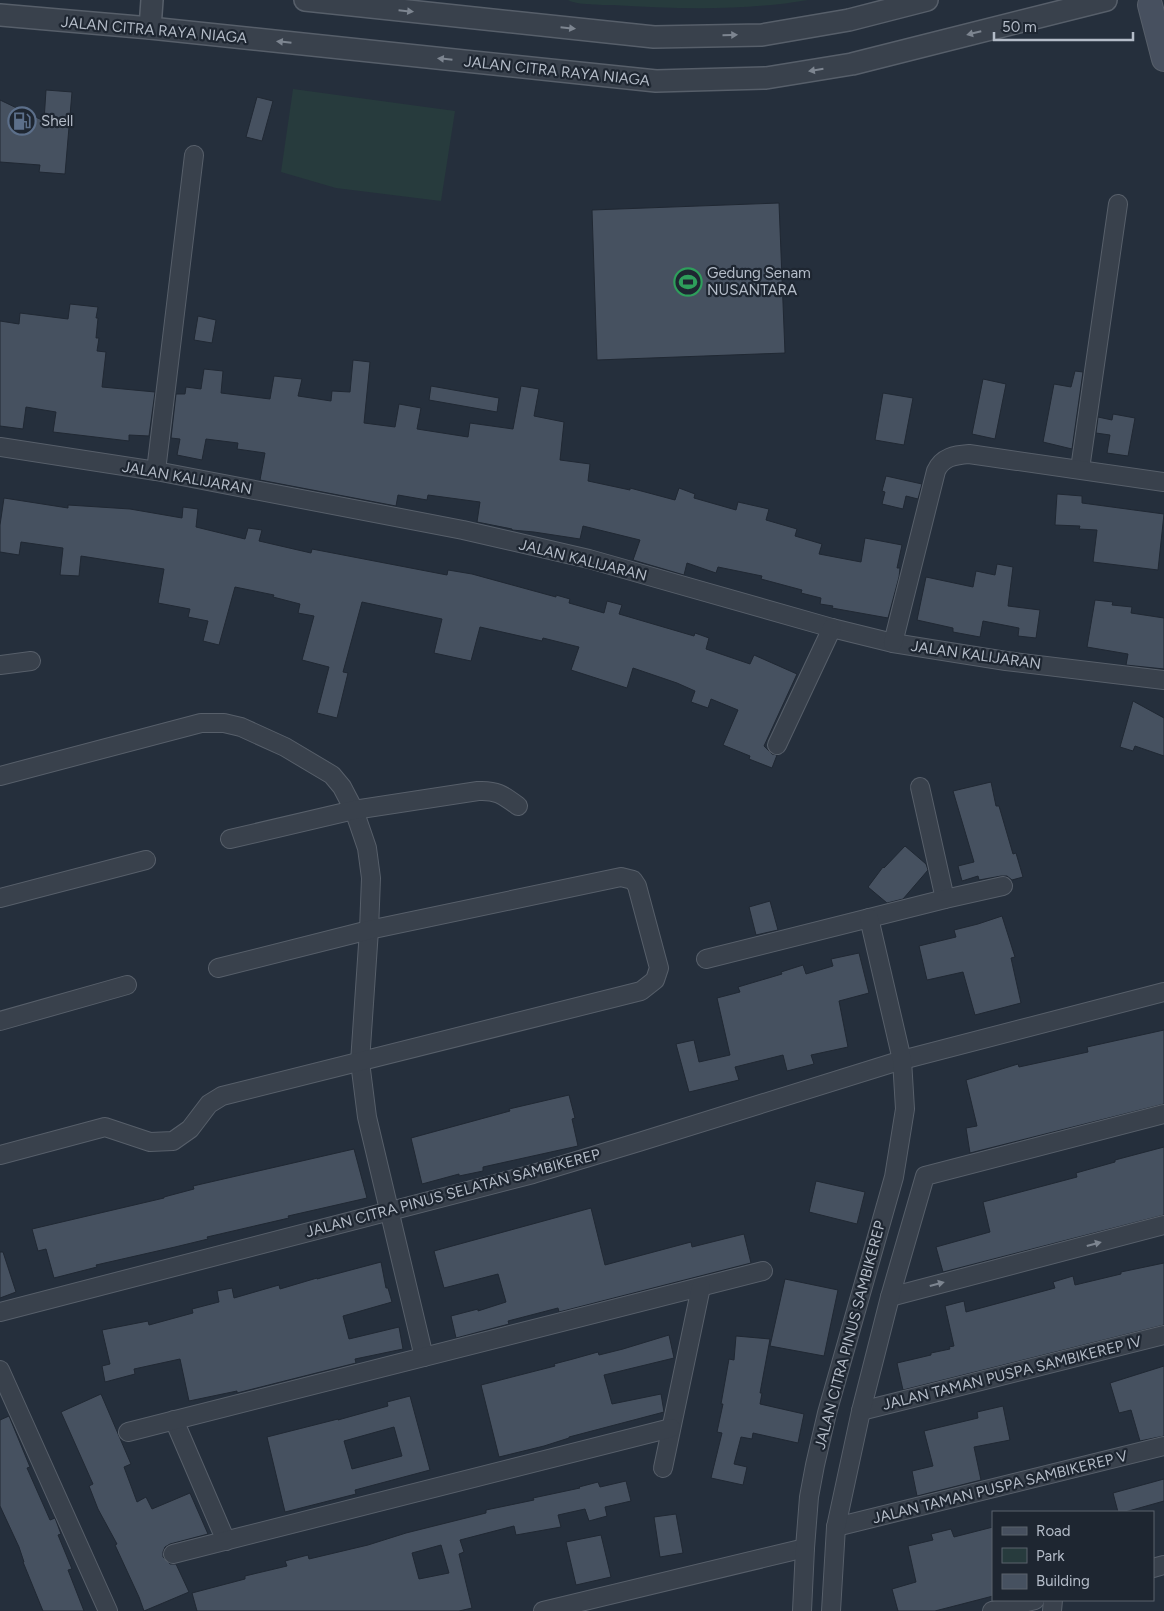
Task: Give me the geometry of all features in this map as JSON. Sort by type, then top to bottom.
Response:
[{"type":"main road","points":[[1153,5],[1164,59]]},
{"type":"street","points":[[150,28],[152,0]]},
{"type":"street","points":[[305,0],[654,37],[762,35],[849,20],[927,0]]},
{"type":"street","name":"JALAN CITRA RAYA NIAGA","points":[[0,15],[150,28],[656,81],[766,78],[852,64],[1106,0]]},
{"type":"street","points":[[156,471],[194,155]]},
{"type":"street","points":[[1080,469],[1118,204]]},
{"type":"street","name":"JALAN KALIJARAN","points":[[0,448],[156,471],[463,530],[580,557],[832,628],[893,643],[1006,661],[1164,680]]},
{"type":"street","points":[[893,643],[939,464],[954,456],[969,454],[1164,482]]},
{"type":"street","points":[[777,745],[832,628]]},
{"type":"street","points":[[0,665],[31,661]]},
{"type":"street","points":[[0,776],[201,723],[224,723],[241,727],[285,747],[332,775],[342,786],[354,810],[366,848],[370,878],[369,930],[360,1062],[367,1117],[424,1357]]},
{"type":"street","points":[[920,787],[945,899]]},
{"type":"street","points":[[230,840],[354,810],[485,791],[494,791],[502,794],[518,806]]},
{"type":"street","points":[[0,898],[146,860]]},
{"type":"street","points":[[0,1155],[105,1128],[150,1142],[173,1141],[190,1128],[209,1104],[222,1096],[641,991],[655,980],[659,968],[640,894],[633,880],[627,878],[603,880],[369,930],[218,968]]},
{"type":"street","points":[[706,959],[1003,886]]},
{"type":"street","name":"JALAN CITRA PINUS SAMBIKEREP","points":[[802,1611],[804,1548],[809,1496],[827,1413],[894,1177],[904,1109],[902,1060],[869,918]]},
{"type":"street","points":[[0,1021],[127,985]]},
{"type":"street","name":"JALAN CITRA PINUS SELATAN SAMBIKEREP","points":[[0,1312],[533,1174],[902,1060],[1164,992]]},
{"type":"street","points":[[831,1611],[836,1527],[861,1411],[890,1296],[925,1176],[1164,1114]]},
{"type":"street","points":[[890,1296],[1164,1226]]},
{"type":"street","points":[[128,1432],[763,1271]]},
{"type":"street","points":[[663,1468],[701,1287]]},
{"type":"street","name":"JALAN TAMAN PUSPA SAMBIKEREP IV","points":[[861,1411],[1164,1335]]},
{"type":"street","points":[[0,1370],[108,1611]]},
{"type":"street","points":[[174,1420],[226,1541]]},
{"type":"street","points":[[173,1554],[671,1428]]},
{"type":"street","name":"JALAN TAMAN PUSPA SAMBIKEREP V","points":[[836,1527],[1164,1446]]},
{"type":"street","points":[[543,1611],[804,1548]]},
{"type":"street","points":[[992,1611],[1031,1601]]},
{"type":"green space","points":[[568,0],[808,0],[760,6],[710,8],[589,4]]},
{"type":"green space","points":[[293,89],[455,111],[441,201],[336,188],[281,172]]},
{"type":"building","points":[[46,90],[72,92],[65,174],[39,172],[40,165],[0,162],[0,100],[44,121]]},
{"type":"building","points":[[257,97],[273,101],[262,141],[246,137]]},
{"type":"building","name":"Gedung Senam NUSANTARA","points":[[779,203],[785,353],[597,360],[592,210]]},
{"type":"building","points":[[70,304],[98,307],[96,318],[98,318],[96,338],[99,338],[97,351],[106,352],[102,387],[155,392],[149,436],[129,435],[129,441],[53,432],[56,412],[26,407],[23,429],[0,426],[0,321],[19,324],[20,313],[68,319]]},
{"type":"building","points":[[198,316],[216,320],[212,343],[194,340]]},
{"type":"building","points":[[353,360],[370,362],[364,423],[395,427],[399,404],[421,408],[417,429],[468,437],[470,423],[513,429],[521,386],[539,389],[534,416],[564,422],[560,460],[590,464],[588,481],[630,490],[630,488],[675,500],[679,488],[695,494],[694,498],[736,510],[738,502],[769,509],[766,520],[797,529],[795,536],[822,544],[819,554],[861,562],[865,538],[902,545],[897,568],[900,568],[899,577],[888,618],[820,604],[821,598],[801,593],[802,590],[761,579],[762,576],[718,567],[716,573],[687,563],[684,575],[633,560],[640,540],[583,526],[580,539],[512,530],[477,522],[480,502],[428,495],[427,500],[398,495],[396,506],[260,480],[265,453],[237,449],[238,443],[206,439],[202,460],[177,455],[180,439],[171,438],[176,394],[185,394],[186,387],[201,389],[204,369],[223,371],[221,393],[270,399],[274,376],[302,379],[298,396],[331,401],[332,391],[350,392]]},
{"type":"building","points":[[1075,371],[1083,372],[1072,449],[1043,442],[1054,384],[1071,387]]},
{"type":"building","points":[[983,379],[1006,384],[995,439],[972,434]]},
{"type":"building","points":[[431,386],[499,398],[497,412],[429,400]]},
{"type":"building","points":[[883,393],[913,398],[904,445],[875,440]]},
{"type":"building","points":[[1113,414],[1135,418],[1128,456],[1107,453],[1110,435],[1096,433],[1098,417],[1112,420]]},
{"type":"building","points":[[886,476],[922,484],[918,499],[906,496],[903,509],[882,504],[885,492],[882,491]]},
{"type":"building","points":[[1057,494],[1082,496],[1082,503],[1164,514],[1158,570],[1093,562],[1097,530],[1079,529],[1080,526],[1055,525]]},
{"type":"building","points":[[4,498],[68,508],[68,505],[130,509],[182,518],[183,507],[198,509],[196,527],[245,539],[248,528],[262,530],[259,541],[311,553],[312,549],[447,575],[448,570],[472,574],[556,597],[556,595],[570,599],[569,603],[604,613],[607,601],[622,605],[619,614],[694,636],[695,633],[709,638],[706,649],[750,664],[754,655],[797,674],[764,746],[772,754],[777,755],[772,768],[749,759],[750,756],[723,745],[738,710],[711,699],[708,708],[691,702],[695,691],[677,683],[633,668],[627,688],[571,670],[579,647],[543,638],[542,641],[480,627],[471,661],[434,653],[442,619],[362,602],[343,672],[348,673],[337,718],[317,713],[329,667],[302,660],[314,616],[298,613],[300,604],[273,597],[274,595],[235,587],[219,645],[203,641],[208,621],[188,617],[190,609],[158,603],[164,569],[81,556],[79,576],[60,575],[63,548],[21,542],[19,555],[0,552],[0,525]]},
{"type":"building","points":[[997,564],[1013,567],[1008,606],[1040,610],[1036,638],[1018,636],[1019,628],[983,621],[980,637],[953,632],[953,628],[917,620],[926,577],[973,587],[976,571],[995,575]]},
{"type":"building","points":[[1095,600],[1113,602],[1112,605],[1132,607],[1131,613],[1164,618],[1164,669],[1126,665],[1128,654],[1087,647]]},
{"type":"building","points":[[1133,701],[1164,718],[1164,756],[1135,746],[1133,751],[1120,747]]},
{"type":"building","points":[[991,782],[996,806],[999,806],[1013,854],[1016,853],[1023,877],[1012,880],[1007,876],[1001,876],[979,880],[978,876],[962,881],[958,866],[974,862],[953,791]]},
{"type":"building","points":[[905,846],[926,864],[928,870],[903,899],[887,903],[868,887],[883,867]]},
{"type":"building","points":[[770,901],[778,930],[756,935],[749,907]]},
{"type":"building","points":[[1002,916],[1015,957],[1011,958],[1021,1003],[975,1015],[963,972],[927,980],[919,946],[956,937],[954,930]]},
{"type":"building","points":[[859,953],[869,993],[839,1001],[848,1047],[811,1055],[814,1064],[787,1071],[783,1055],[735,1067],[739,1080],[689,1092],[676,1044],[694,1040],[699,1062],[730,1055],[717,998],[740,992],[738,987],[782,974],[781,972],[803,965],[806,974],[833,966],[831,959]]},
{"type":"building","points":[[1164,1030],[1164,1104],[970,1153],[966,1128],[977,1126],[966,1080],[1018,1064],[1019,1067],[1088,1052],[1087,1047]]},
{"type":"building","points":[[569,1095],[575,1118],[572,1119],[578,1146],[483,1167],[483,1171],[459,1176],[459,1174],[422,1184],[411,1138],[510,1111],[509,1109]]},
{"type":"building","points":[[1164,1147],[1164,1215],[943,1272],[936,1247],[990,1232],[983,1202],[1077,1177],[1076,1173]]},
{"type":"building","points":[[354,1149],[367,1198],[288,1216],[289,1218],[207,1237],[208,1239],[96,1265],[97,1267],[54,1278],[46,1249],[38,1251],[32,1229],[164,1198],[194,1189],[193,1186]]},
{"type":"building","points":[[816,1181],[865,1192],[857,1224],[809,1212]]},
{"type":"building","points":[[591,1208],[605,1265],[691,1242],[692,1247],[744,1234],[751,1263],[559,1312],[558,1308],[508,1321],[509,1324],[456,1338],[451,1316],[478,1309],[478,1311],[506,1302],[498,1274],[444,1288],[434,1251]]},
{"type":"building","points":[[0,1252],[3,1252],[16,1292],[0,1298]]},
{"type":"building","points":[[381,1262],[386,1288],[388,1288],[392,1302],[343,1316],[349,1339],[399,1327],[403,1349],[355,1359],[356,1363],[237,1393],[237,1391],[189,1401],[180,1359],[134,1369],[135,1374],[105,1382],[102,1366],[110,1364],[102,1330],[148,1321],[149,1325],[193,1313],[192,1309],[219,1302],[217,1291],[232,1288],[234,1298],[279,1285],[280,1289]]},
{"type":"building","points":[[1164,1263],[1164,1325],[903,1390],[897,1363],[931,1355],[931,1353],[950,1349],[949,1347],[954,1346],[945,1306],[964,1301],[966,1312],[1055,1288],[1053,1282],[1073,1276],[1075,1285],[1121,1274],[1121,1272]]},
{"type":"building","points":[[785,1279],[838,1290],[824,1356],[770,1346]]},
{"type":"building","points":[[669,1335],[674,1358],[604,1375],[612,1404],[661,1394],[664,1412],[499,1457],[481,1385],[555,1366],[554,1364],[598,1352],[599,1355]]},
{"type":"building","points":[[736,1336],[770,1339],[760,1393],[762,1393],[760,1404],[804,1414],[798,1443],[753,1433],[752,1439],[741,1437],[734,1464],[747,1467],[743,1485],[711,1478],[722,1433],[717,1432],[723,1404],[721,1404],[729,1359],[734,1360]]},
{"type":"building","points":[[1164,1366],[1164,1436],[1140,1441],[1131,1410],[1119,1413],[1110,1383]]},
{"type":"building","points":[[101,1394],[131,1464],[124,1467],[137,1502],[146,1497],[152,1509],[190,1493],[208,1534],[165,1547],[163,1557],[170,1564],[176,1564],[189,1592],[144,1611],[115,1545],[117,1544],[98,1509],[89,1486],[93,1484],[61,1412]]},
{"type":"building","points":[[410,1396],[430,1470],[355,1490],[356,1494],[285,1512],[267,1437],[388,1406],[387,1402]],"holes":[[[394,1427],[402,1456],[352,1469],[344,1441]]]},
{"type":"building","points":[[1003,1406],[1010,1440],[974,1447],[981,1480],[917,1496],[912,1471],[933,1466],[924,1431],[978,1418],[977,1412]]},
{"type":"building","points":[[9,1416],[30,1467],[27,1468],[50,1520],[55,1518],[61,1534],[58,1535],[72,1569],[68,1570],[84,1611],[43,1611],[23,1562],[19,1547],[0,1506],[0,1420]]},
{"type":"building","points":[[1164,1479],[1164,1501],[1129,1511],[1118,1511],[1113,1493]]},
{"type":"building","points":[[626,1481],[631,1501],[605,1507],[607,1516],[589,1521],[585,1509],[558,1515],[561,1527],[516,1535],[514,1526],[460,1540],[464,1552],[459,1554],[472,1608],[459,1611],[197,1611],[192,1593],[245,1579],[245,1576],[287,1566],[285,1561],[308,1555],[309,1559],[368,1545],[406,1533],[486,1513],[486,1510],[534,1500],[533,1498],[580,1488],[598,1482],[600,1487]],"holes":[[[441,1545],[449,1573],[419,1579],[412,1553]]]},
{"type":"building","points":[[676,1514],[683,1553],[660,1557],[654,1517]]},
{"type":"building","points":[[992,1527],[992,1596],[935,1611],[898,1611],[892,1589],[916,1582],[908,1546],[933,1540],[931,1534],[951,1529],[954,1537]]},
{"type":"building","points":[[601,1535],[611,1577],[576,1585],[566,1542]]},
{"type":"place","name":"Shell","points":[[22,121]]},
{"type":"place","name":"Gedung Senam NUSANTARA","points":[[688,282]]}]
